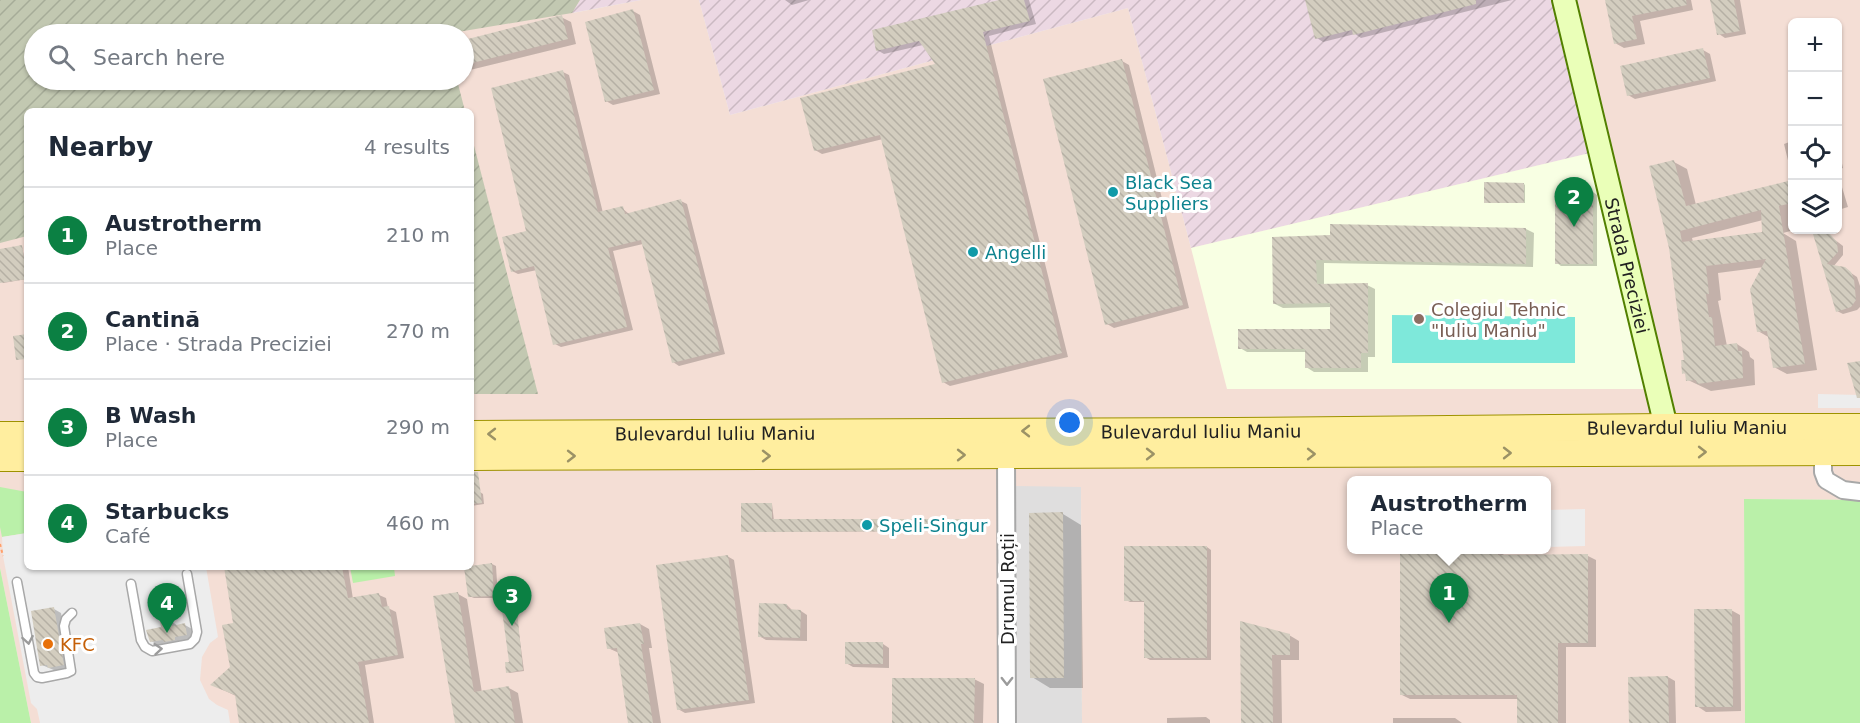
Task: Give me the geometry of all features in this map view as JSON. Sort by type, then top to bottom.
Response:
[{"type":"main road","name":"Bulevardul Iuliu Maniu","points":[[474,434],[1666,427],[1860,428]]},
{"type":"main road","points":[[1386,454],[1411,446],[1466,445],[1481,441],[1485,437],[1485,428]]},
{"type":"main road","points":[[516,456],[530,444],[556,434]]},
{"type":"main road","points":[[0,435],[24,435]]},
{"type":"main road","name":"Bulevardul Iuliu Maniu","points":[[474,457],[1860,452]]},
{"type":"main road","points":[[0,458],[24,458]]},
{"type":"street","name":"Strada Preciziei","points":[[1564,0],[1666,427]]},
{"type":"street","points":[[1823,452],[1823,472],[1826,480],[1843,490],[1860,492]]},
{"type":"street","name":"Drumul Roții","points":[[1006,455],[1007,723]]},
{"type":"lane","points":[[131,584],[141,640],[145,647],[152,651],[190,644],[195,639],[197,632],[188,574]]},
{"type":"lane","points":[[17,582],[34,673],[37,677],[59,675],[72,668],[64,626],[66,619],[72,613]]},
{"type":"path","points":[[0,544],[3,556]]},
{"type":"shaded area","points":[[0,0],[580,0],[573,13],[641,0],[699,0],[730,115],[1128,8],[1191,248],[1590,153],[1552,0],[1860,0],[1860,500],[1744,499],[1745,723],[1082,723],[1081,487],[1014,486],[1016,723],[31,723],[0,568]]},
{"type":"shaded area","points":[[0,0],[580,0],[572,13],[474,29],[474,24],[24,24],[24,90],[460,90],[464,108],[24,108],[24,237],[0,243]]},
{"type":"shaded area","points":[[580,0],[641,0],[572,13]]},
{"type":"shaded area","points":[[699,0],[1552,0],[1590,153],[1191,248],[1128,8],[730,115]]},
{"type":"shaded area","points":[[474,146],[538,394],[474,394]]},
{"type":"shaded area","name":"Colegiul Tehnic \"Iuliu Maniu\"","points":[[1590,153],[1645,389],[1227,389],[1191,248]]},
{"type":"shaded area","points":[[1392,315],[1575,317],[1575,363],[1392,363]]},
{"type":"shaded area","points":[[1818,394],[1860,395],[1860,408],[1818,408]]},
{"type":"shaded area","points":[[1014,486],[1081,486],[1082,723],[1016,723]]},
{"type":"shaded area","points":[[1585,509],[1585,546],[1551,547],[1551,510]]},
{"type":"shaded area","points":[[24,533],[24,570],[207,570],[218,637],[210,643],[202,657],[200,680],[209,699],[228,710],[230,723],[40,723],[37,709],[31,703],[3,556],[2,537]]},
{"type":"green space","points":[[0,487],[24,491],[24,533],[2,537]]},
{"type":"green space","points":[[1744,499],[1860,500],[1860,723],[1745,723]]},
{"type":"green space","points":[[0,568],[31,723],[0,723]]},
{"type":"green space","points":[[351,570],[394,570],[395,576],[353,583]]},
{"type":"building","name":"Angelli","points":[[999,0],[1024,0],[1030,21],[983,32],[1062,353],[942,383],[880,135],[814,151],[800,98],[935,64],[919,41],[876,51],[872,30]]},
{"type":"building","points":[[1305,0],[1476,0],[1476,4],[1353,35],[1352,30],[1315,39]]},
{"type":"building","points":[[1605,0],[1686,0],[1687,5],[1632,16],[1637,39],[1614,44]]},
{"type":"building","points":[[1710,0],[1734,0],[1740,31],[1717,35]]},
{"type":"building","points":[[633,9],[654,90],[605,102],[585,22]]},
{"type":"building","points":[[562,15],[568,39],[474,62],[474,37]]},
{"type":"building","points":[[1703,48],[1710,78],[1627,96],[1620,66]]},
{"type":"building","name":"Black Sea Suppliers","points":[[1122,59],[1183,305],[1105,325],[1043,79]]},
{"type":"building","points":[[563,70],[598,212],[623,206],[625,214],[681,199],[720,351],[672,363],[641,240],[608,248],[627,327],[553,345],[534,266],[511,272],[502,237],[526,231],[491,88]]},
{"type":"building","points":[[1674,160],[1686,206],[1788,181],[1788,204],[1779,206],[1805,364],[1773,368],[1767,331],[1757,332],[1750,289],[1766,259],[1706,266],[1709,294],[1706,294],[1709,317],[1712,317],[1715,346],[1737,343],[1738,351],[1742,351],[1743,378],[1697,384],[1696,380],[1686,381],[1685,373],[1682,374],[1681,360],[1684,360],[1669,248],[1649,166]],"holes":[[[1761,210],[1762,232],[1682,242],[1680,231]]]},
{"type":"building","points":[[1484,182],[1524,183],[1524,203],[1484,203]]},
{"type":"building","points":[[1555,191],[1593,191],[1593,264],[1555,264]]},
{"type":"building","points":[[1330,224],[1526,228],[1526,264],[1316,260],[1317,284],[1368,283],[1368,353],[1361,353],[1361,368],[1305,368],[1305,349],[1238,349],[1238,329],[1330,329],[1330,303],[1273,304],[1272,237],[1330,235]]},
{"type":"building","points":[[1813,234],[1830,234],[1837,242],[1838,252],[1827,264],[1845,267],[1854,279],[1856,300],[1851,307],[1836,312]]},
{"type":"building","points":[[22,245],[24,279],[0,283],[0,249]]},
{"type":"building","points":[[24,334],[24,359],[16,360],[13,336]]},
{"type":"building","points":[[1860,361],[1860,398],[1857,398],[1847,363]]},
{"type":"building","points":[[474,472],[478,472],[482,503],[474,504]]},
{"type":"building","name":"Speli-Singur","points":[[741,503],[772,503],[772,519],[961,519],[961,531],[741,532]]},
{"type":"building","points":[[1063,512],[1064,678],[1030,678],[1029,513]]},
{"type":"building","points":[[1124,546],[1207,546],[1207,658],[1144,658],[1144,601],[1124,601]]},
{"type":"building","points":[[1400,554],[1588,554],[1588,643],[1558,643],[1558,723],[1517,723],[1517,695],[1400,695]]},
{"type":"building","points":[[728,555],[749,700],[677,710],[656,565]]},
{"type":"building","points":[[492,563],[494,596],[468,597],[464,570],[474,570],[474,566]]},
{"type":"building","points":[[224,570],[343,570],[348,598],[379,593],[382,607],[389,606],[398,655],[358,662],[369,723],[239,723],[235,695],[210,685],[230,667],[222,625],[233,623]]},
{"type":"building","points":[[458,592],[474,692],[509,686],[515,723],[455,723],[433,596]]},
{"type":"building","points":[[516,601],[523,670],[506,673],[505,662],[509,662],[501,603]]},
{"type":"building","points":[[759,603],[787,604],[787,609],[801,610],[800,638],[758,637]]},
{"type":"building","name":"KFC","points":[[54,607],[64,665],[48,668],[47,665],[40,666],[31,611]]},
{"type":"building","points":[[1694,609],[1732,609],[1733,707],[1695,707]]},
{"type":"building","points":[[171,619],[172,626],[185,623],[187,635],[175,637],[175,640],[150,642],[146,630],[161,627],[160,621]]},
{"type":"building","points":[[1240,621],[1290,634],[1290,655],[1272,655],[1273,723],[1241,723]]},
{"type":"building","points":[[640,623],[653,723],[628,723],[617,648],[607,649],[604,628]]},
{"type":"building","points":[[845,642],[883,642],[883,664],[845,664]]},
{"type":"building","points":[[1668,676],[1669,723],[1629,723],[1628,677]]},
{"type":"building","points":[[892,678],[975,678],[974,723],[892,723]]},
{"type":"place","name":"Black Sea Suppliers","points":[[1113,192]]},
{"type":"place","name":"Cantină","points":[[1574,227]]},
{"type":"place","name":"Angelli","points":[[973,252]]},
{"type":"place","name":"Colegiul Tehnic \"Iuliu Maniu\"","points":[[1419,319]]},
{"type":"place","name":"Speli-Singur","points":[[867,525]]},
{"type":"place","name":"Austrotherm","points":[[1449,623]]},
{"type":"place","name":"B Wash","points":[[512,626]]},
{"type":"place","name":"Starbucks","points":[[167,633]]},
{"type":"place","name":"KFC","points":[[48,644]]}]
